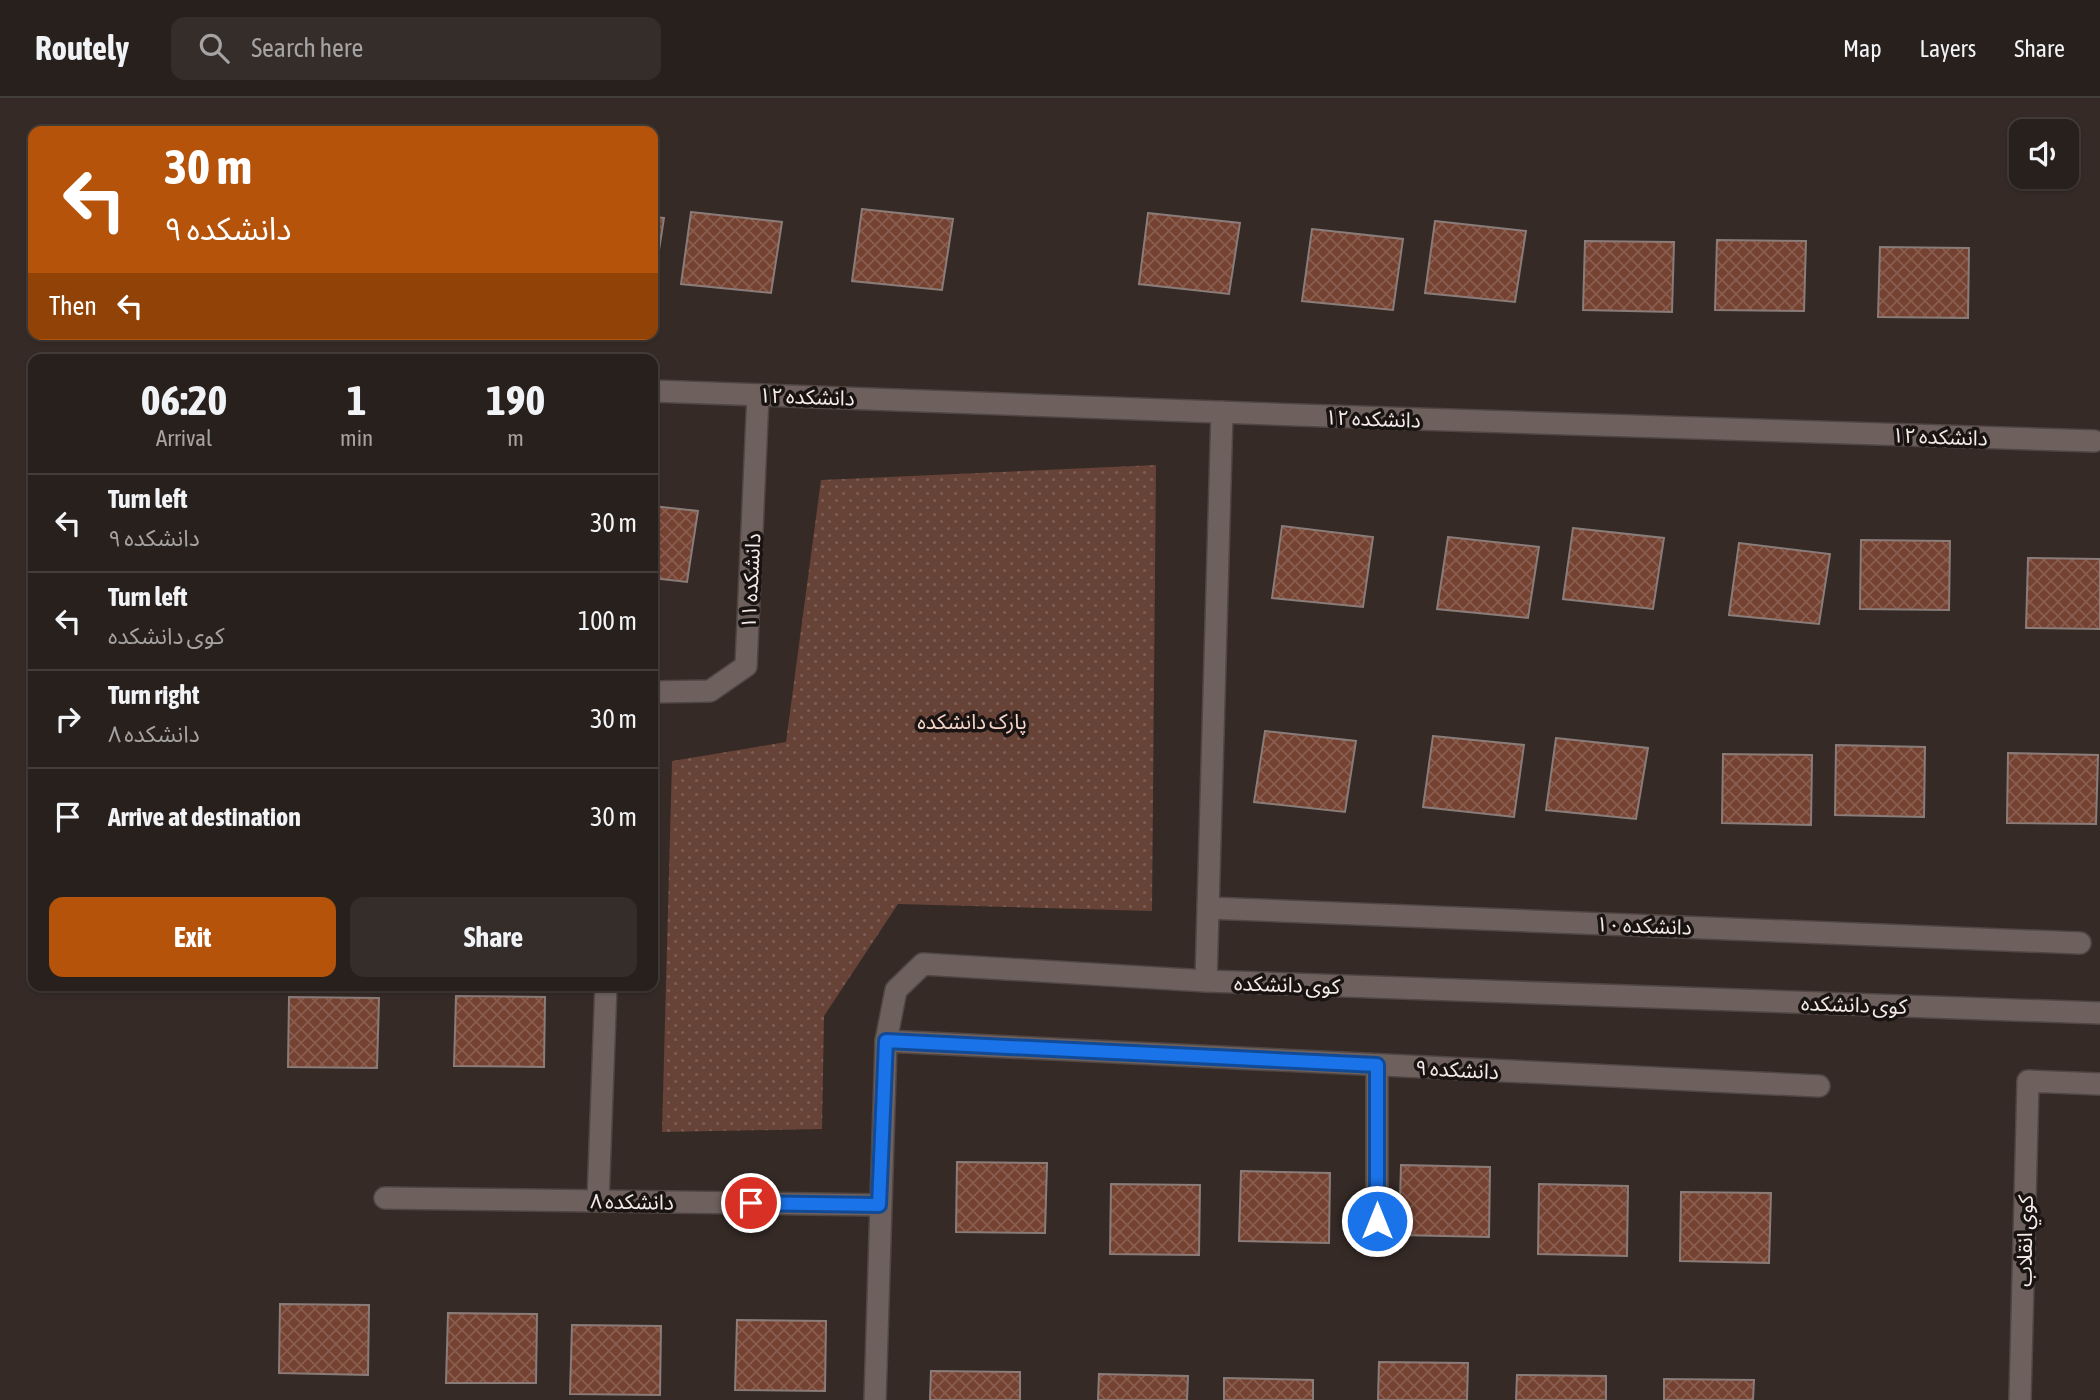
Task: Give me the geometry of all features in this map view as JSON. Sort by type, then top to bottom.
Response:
[{"type":"street","name":"دانشکده ۱۲","points":[[658,391],[2094,441]]},
{"type":"street","name":"دانشکده ۱۱","points":[[658,692],[710,691],[746,666],[758,395]]},
{"type":"street","points":[[1206,981],[1222,412]]},
{"type":"street","name":"دانشکده ۱۰","points":[[1208,908],[2080,943]]},
{"type":"street","name":"کوی دانشکده","points":[[875,1400],[886,1041],[896,990],[923,964],[1206,981],[2100,1013]]},
{"type":"street","points":[[598,1201],[606,991]]},
{"type":"street","name":"دانشکده ۹","points":[[886,1041],[1819,1086]]},
{"type":"street","points":[[1377,1065],[1377,1221]]},
{"type":"street","name":"كوي انقلاب","points":[[2020,1400],[2028,1082],[2100,1084]]},
{"type":"street","name":"دانشکده ۸","points":[[385,1198],[879,1205]]},
{"type":"green space","name":"پارک دانشکده","points":[[1156,465],[1152,911],[898,904],[824,1016],[822,1129],[662,1132],[672,761],[786,742],[821,480]]},
{"type":"building","points":[[862,209],[953,219],[942,290],[852,281]]},
{"type":"building","points":[[691,212],[782,222],[771,293],[681,284]]},
{"type":"building","points":[[1148,213],[1240,223],[1229,294],[1139,284]]},
{"type":"building","points":[[658,217],[664,218],[658,257]]},
{"type":"building","points":[[1435,221],[1526,231],[1515,302],[1425,293]]},
{"type":"building","points":[[1312,229],[1403,239],[1393,310],[1302,301]]},
{"type":"building","points":[[1717,240],[1806,241],[1804,311],[1715,310]]},
{"type":"building","points":[[1585,241],[1674,242],[1672,312],[1583,310]]},
{"type":"building","points":[[1880,247],[1969,248],[1968,318],[1878,317]]},
{"type":"building","points":[[658,507],[698,511],[687,582],[658,579]]},
{"type":"building","points":[[1282,526],[1373,537],[1363,607],[1272,598]]},
{"type":"building","points":[[1573,528],[1664,538],[1653,609],[1563,599]]},
{"type":"building","points":[[1448,537],[1539,547],[1528,618],[1437,609]]},
{"type":"building","points":[[1861,540],[1950,541],[1949,610],[1860,609]]},
{"type":"building","points":[[1739,543],[1830,554],[1819,624],[1729,615]]},
{"type":"building","points":[[2028,558],[2100,559],[2100,629],[2026,628]]},
{"type":"building","points":[[1265,731],[1356,741],[1345,812],[1254,802]]},
{"type":"building","points":[[1433,736],[1524,745],[1514,817],[1423,807]]},
{"type":"building","points":[[1556,738],[1648,748],[1636,819],[1546,810]]},
{"type":"building","points":[[1836,745],[1925,747],[1924,817],[1835,815]]},
{"type":"building","points":[[2008,753],[2098,755],[2096,824],[2007,823]]},
{"type":"building","points":[[1723,754],[1812,755],[1811,825],[1722,823]]},
{"type":"building","points":[[456,996],[545,997],[544,1067],[454,1066]]},
{"type":"building","points":[[289,997],[379,998],[377,1068],[288,1067]]},
{"type":"building","points":[[957,1162],[1047,1163],[1045,1233],[956,1232]]},
{"type":"building","points":[[1401,1165],[1490,1167],[1489,1237],[1399,1235]]},
{"type":"building","points":[[1241,1171],[1330,1173],[1329,1243],[1239,1241]]},
{"type":"building","points":[[1111,1184],[1200,1185],[1199,1255],[1110,1254]]},
{"type":"building","points":[[1539,1184],[1628,1186],[1627,1256],[1538,1254]]},
{"type":"building","points":[[1681,1192],[1771,1193],[1769,1263],[1680,1261]]},
{"type":"building","points":[[280,1304],[369,1305],[368,1375],[279,1373]]},
{"type":"building","points":[[448,1313],[537,1314],[536,1383],[446,1383]]},
{"type":"building","points":[[737,1320],[826,1321],[825,1391],[735,1390]]},
{"type":"building","points":[[572,1325],[661,1326],[660,1395],[570,1394]]},
{"type":"building","points":[[1379,1362],[1468,1363],[1467,1400],[1378,1400]]},
{"type":"building","points":[[931,1371],[1020,1372],[1020,1400],[930,1400]]},
{"type":"building","points":[[1099,1374],[1188,1376],[1187,1400],[1098,1400]]},
{"type":"building","points":[[1517,1375],[1606,1376],[1606,1400],[1516,1400]]},
{"type":"building","points":[[1224,1378],[1313,1380],[1313,1400],[1224,1400]]},
{"type":"building","points":[[1664,1379],[1754,1380],[1753,1400],[1664,1400]]},
{"type":"route","points":[[751,1203],[879,1205],[886,1041],[1377,1065],[1377,1221]]}]
